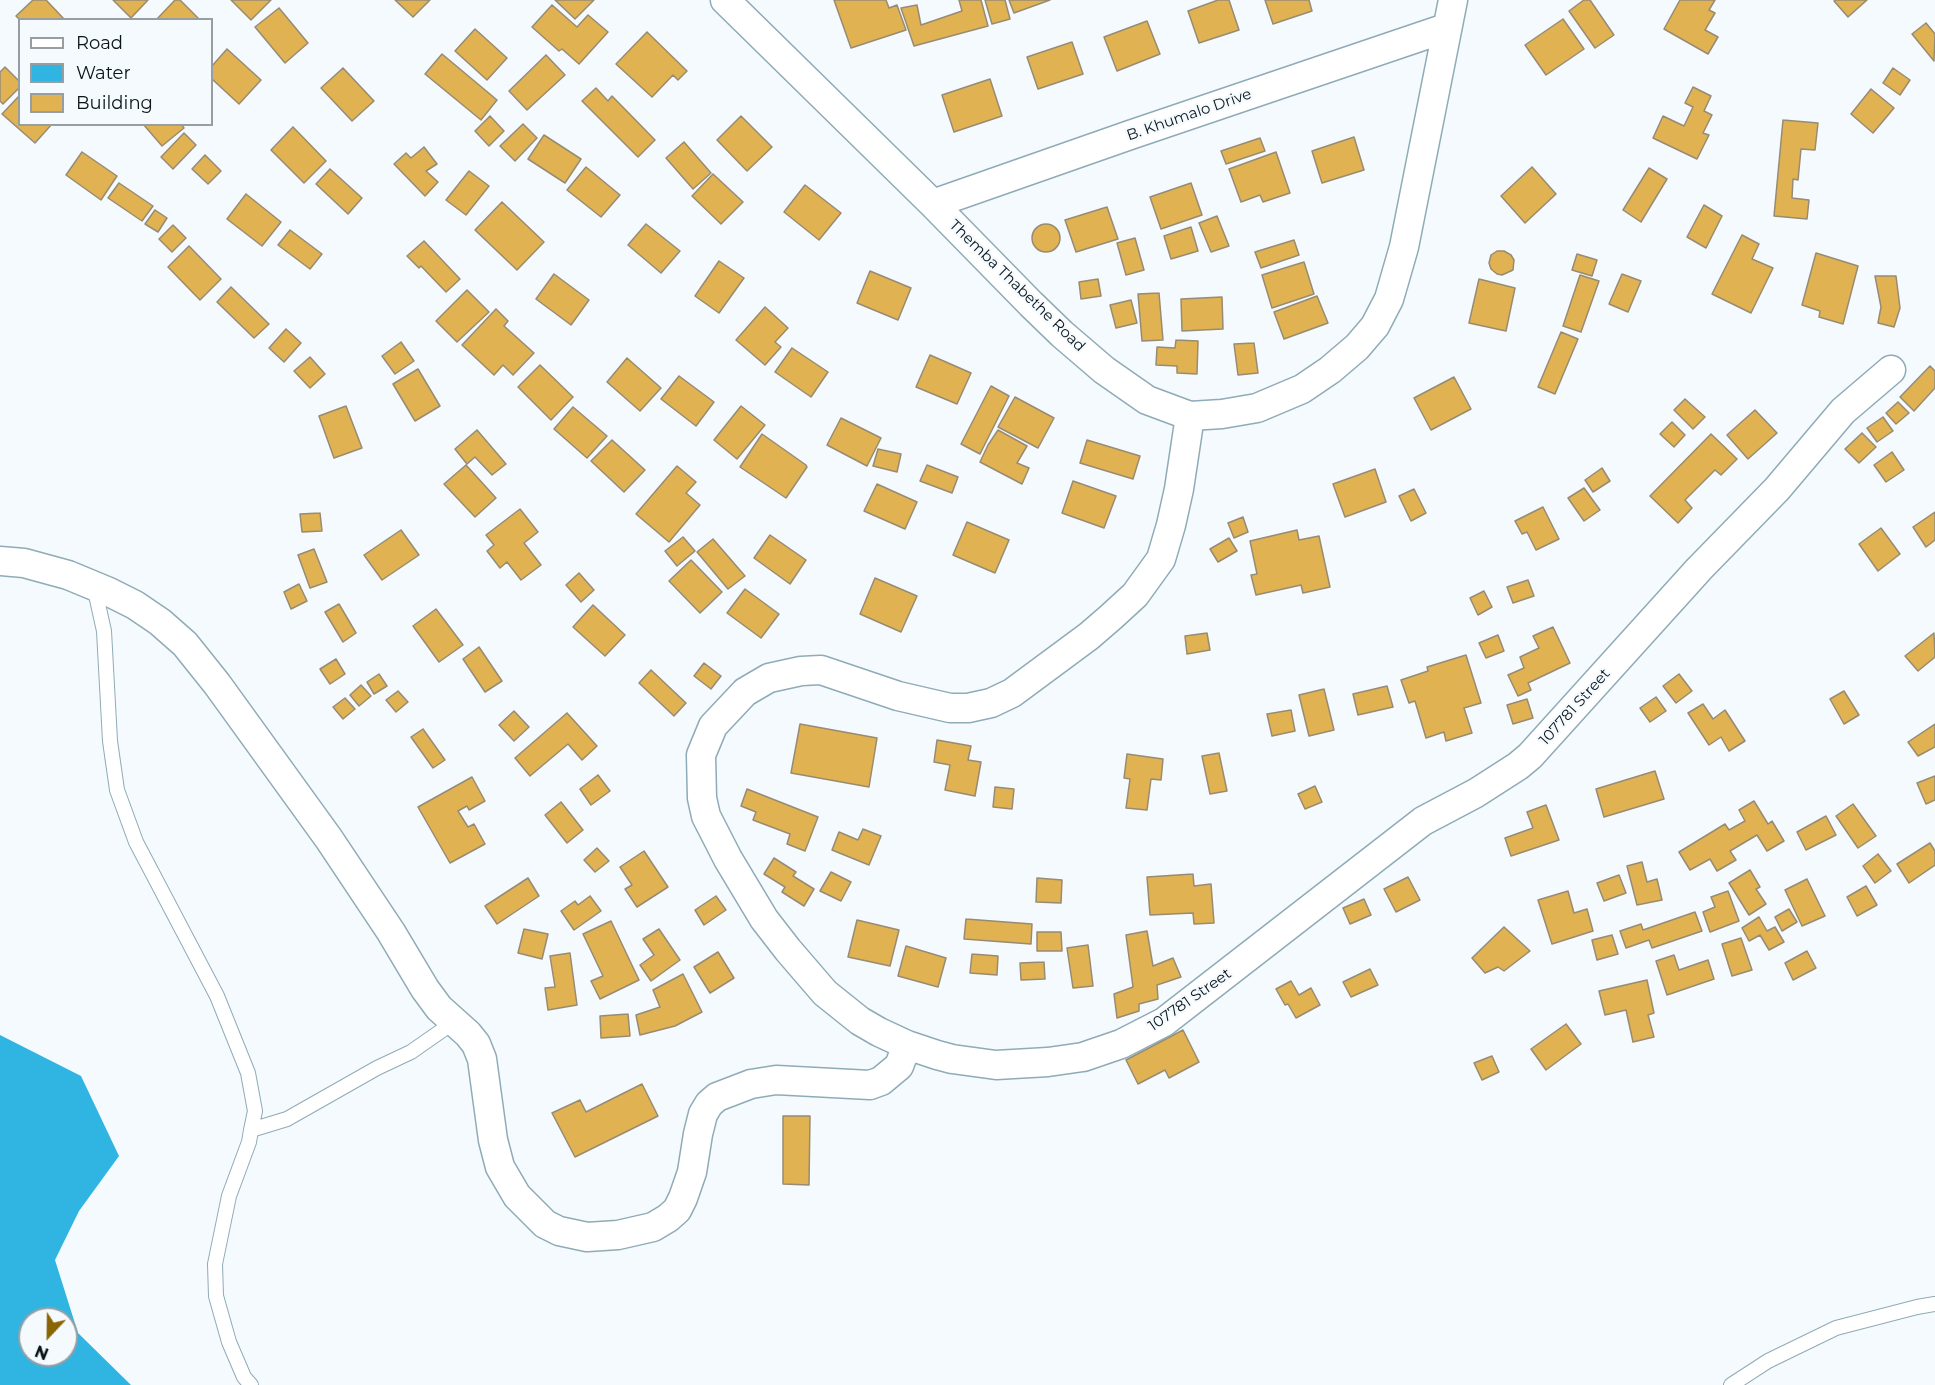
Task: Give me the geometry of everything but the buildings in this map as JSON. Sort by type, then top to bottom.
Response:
[{"type":"street","name":"Themba Thabethe Road","points":[[725,0],[933,204],[1031,304],[1104,370],[1147,400],[1190,416],[1222,414],[1257,408],[1302,389],[1330,370],[1357,347],[1375,326],[1389,299],[1404,247],[1453,0]]},
{"type":"street","name":"B. Khumalo Drive","points":[[933,204],[1446,28]]},
{"type":"street","name":"107781 Street","points":[[1190,416],[1177,498],[1161,559],[1135,596],[1111,618],[1012,693],[992,703],[968,708],[950,708],[898,696],[821,670],[801,670],[769,678],[745,692],[713,726],[701,755],[702,798],[706,816],[728,859],[764,919],[825,993],[860,1020],[907,1045],[952,1059],[996,1065],[1048,1062],[1083,1057],[1121,1044],[1164,1022],[1423,821],[1476,793],[1530,756],[1699,569],[1778,489],[1843,411],[1892,370]]},
{"type":"street","points":[[0,561],[24,563],[68,575],[94,586],[135,605],[160,622],[185,644],[217,684],[329,839],[425,988],[440,1008],[476,1044],[482,1059],[493,1140],[500,1167],[517,1196],[545,1224],[559,1231],[586,1237],[618,1235],[653,1227],[668,1218],[683,1198],[692,1172],[703,1114],[717,1097],[751,1084],[776,1080],[870,1085],[881,1081],[899,1066],[907,1045]]},
{"type":"lane","points":[[94,586],[104,631],[110,741],[117,790],[136,842],[217,996],[248,1073],[255,1111],[229,1196],[215,1263],[216,1296],[228,1342],[244,1377],[251,1385]]},
{"type":"lane","points":[[251,1130],[287,1119],[377,1068],[411,1052],[454,1022]]},
{"type":"lane","points":[[1731,1385],[1768,1361],[1836,1328],[1935,1304]]},
{"type":"water","points":[[0,1035],[81,1076],[119,1156],[79,1211],[55,1260],[70,1307],[18,1307],[18,1367],[78,1367],[78,1333],[131,1385],[0,1385]]}]
